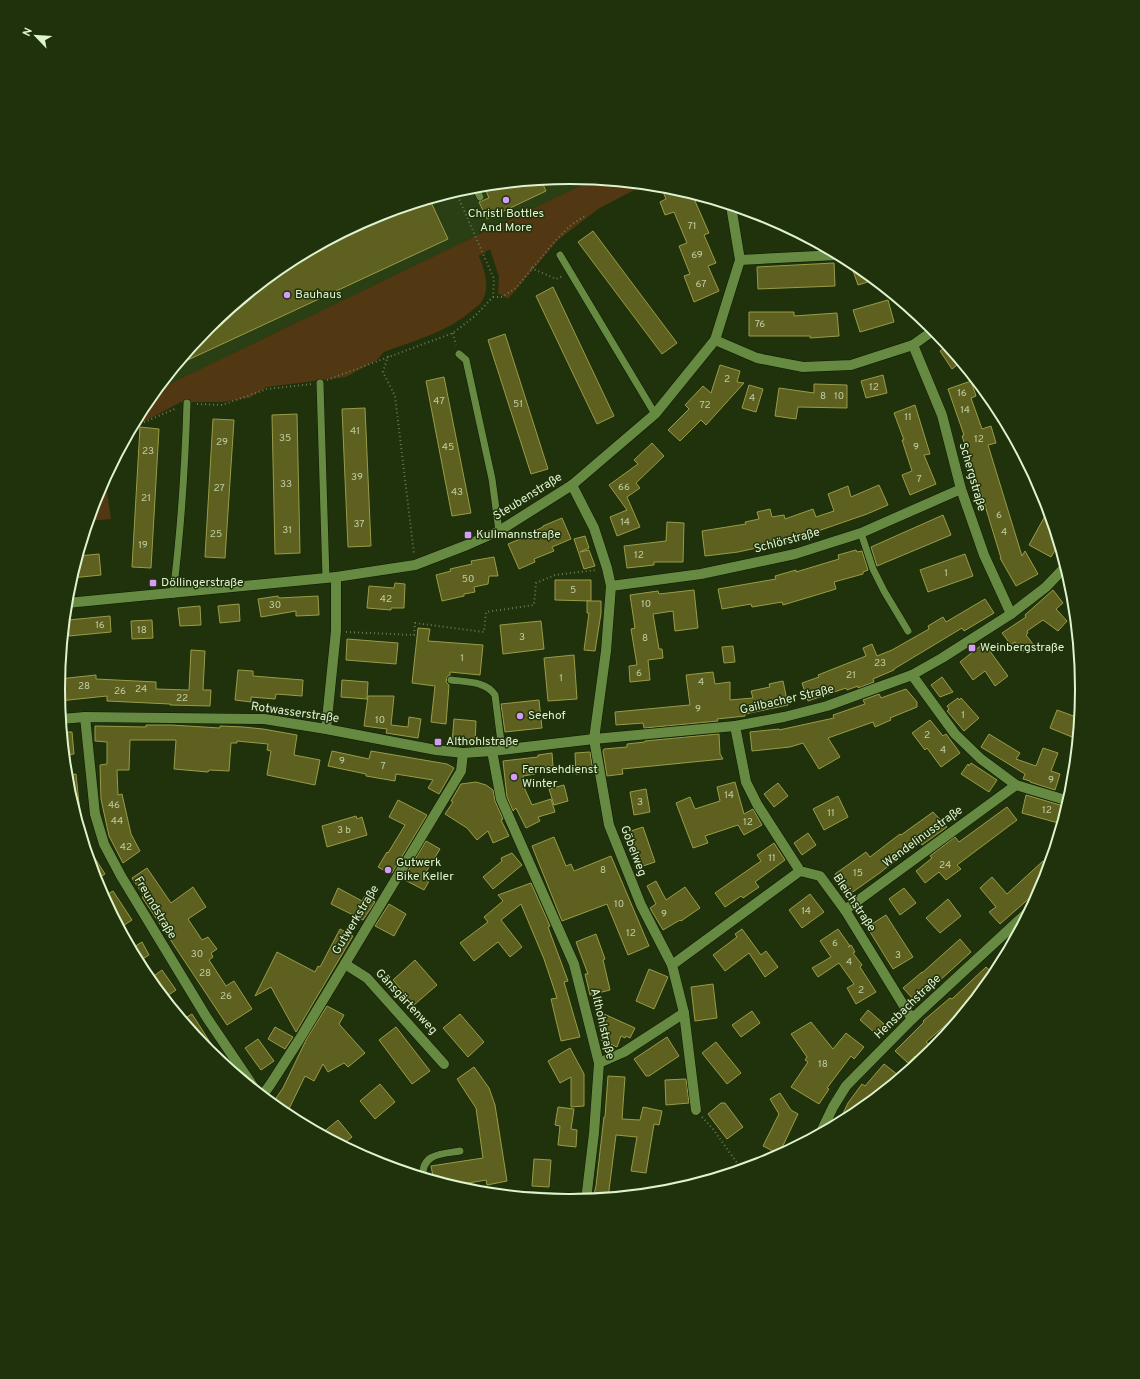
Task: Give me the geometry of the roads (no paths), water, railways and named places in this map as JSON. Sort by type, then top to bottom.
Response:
[{"type":"street","name":"Steubenstraße","points":[[73,602],[336,578],[415,565],[499,531],[572,485],[655,414],[715,340],[740,260],[732,211]]},
{"type":"street","points":[[740,260],[826,255]]},
{"type":"street","points":[[715,340],[758,358],[803,366],[851,365],[913,345],[929,334]]},
{"type":"street","name":"Schergstraße","points":[[913,345],[942,415],[961,489],[984,555],[1011,614]]},
{"type":"street","points":[[572,485],[594,528],[607,568],[610,586],[606,651],[594,739]]},
{"type":"street","name":"Schlörstraße","points":[[610,586],[701,574],[795,554],[861,533],[961,489]]},
{"type":"street","name":"Gailbacher Straße","points":[[476,752],[735,726],[784,717],[827,706],[912,675],[956,650],[1011,614],[1046,587],[1061,571]]},
{"type":"street","points":[[326,729],[336,631],[336,578]]},
{"type":"street","points":[[912,675],[954,734],[981,759],[1016,785],[1063,799]]},
{"type":"street","name":"Rotwasserstraße","points":[[66,719],[85,717],[264,719],[436,750],[463,753],[476,752]]},
{"type":"street","name":"Freundstraße","points":[[85,717],[95,814],[104,844],[121,876],[207,1018],[249,1078]]},
{"type":"street","points":[[696,1110],[684,1013],[672,965],[800,871],[757,804],[746,782],[735,726]]},
{"type":"street","name":"Göbelweg","points":[[594,739],[609,825],[641,905],[672,965]]},
{"type":"street","name":"Althohlstraße","points":[[497,750],[501,799],[574,964],[599,1063],[594,1134],[587,1193]]},
{"type":"street","name":"Gutwerkstraße","points":[[265,1092],[299,1040],[461,771],[463,753]]},
{"type":"street","name":"Wendelinusstraße","points":[[845,910],[1016,785]]},
{"type":"street","name":"Bleichstraße","points":[[800,871],[820,876],[845,910],[912,1019]]},
{"type":"street","name":"Hensbachstraße","points":[[824,1126],[846,1086],[912,1019],[1019,920]]},
{"type":"street","name":"Gänsgärtenweg","points":[[345,964],[367,978],[444,1064]]},
{"type":"street","points":[[599,1063],[624,1052],[684,1013]]},
{"type":"lane","points":[[478,193],[480,197]]},
{"type":"lane","points":[[560,255],[655,414]]},
{"type":"lane","points":[[459,354],[466,360],[492,479],[499,531]]},
{"type":"lane","points":[[320,382],[326,578]]},
{"type":"lane","points":[[173,594],[184,493],[187,403]]},
{"type":"lane","points":[[861,533],[873,569],[884,591],[908,631]]},
{"type":"lane","points":[[451,680],[481,684],[492,691],[495,695],[497,750]]},
{"type":"lane","points":[[423,1172],[423,1168],[428,1160],[437,1155],[460,1151]]},
{"type":"place","name":"Christl Bottles And More","points":[[506,200]]},
{"type":"place","name":"Bauhaus","points":[[287,295]]},
{"type":"place","name":"Kullmannstraße","points":[[468,535]]},
{"type":"place","name":"Döllingerstraße","points":[[153,583]]},
{"type":"place","name":"Weinbergstraße","points":[[972,648]]},
{"type":"place","name":"Seehof","points":[[520,716]]},
{"type":"place","name":"Althohlstraße","points":[[438,742]]},
{"type":"place","name":"Fernsehdienst Winter","points":[[514,777]]},
{"type":"place","name":"Gutwerk Bike Keller","points":[[388,870]]}]
